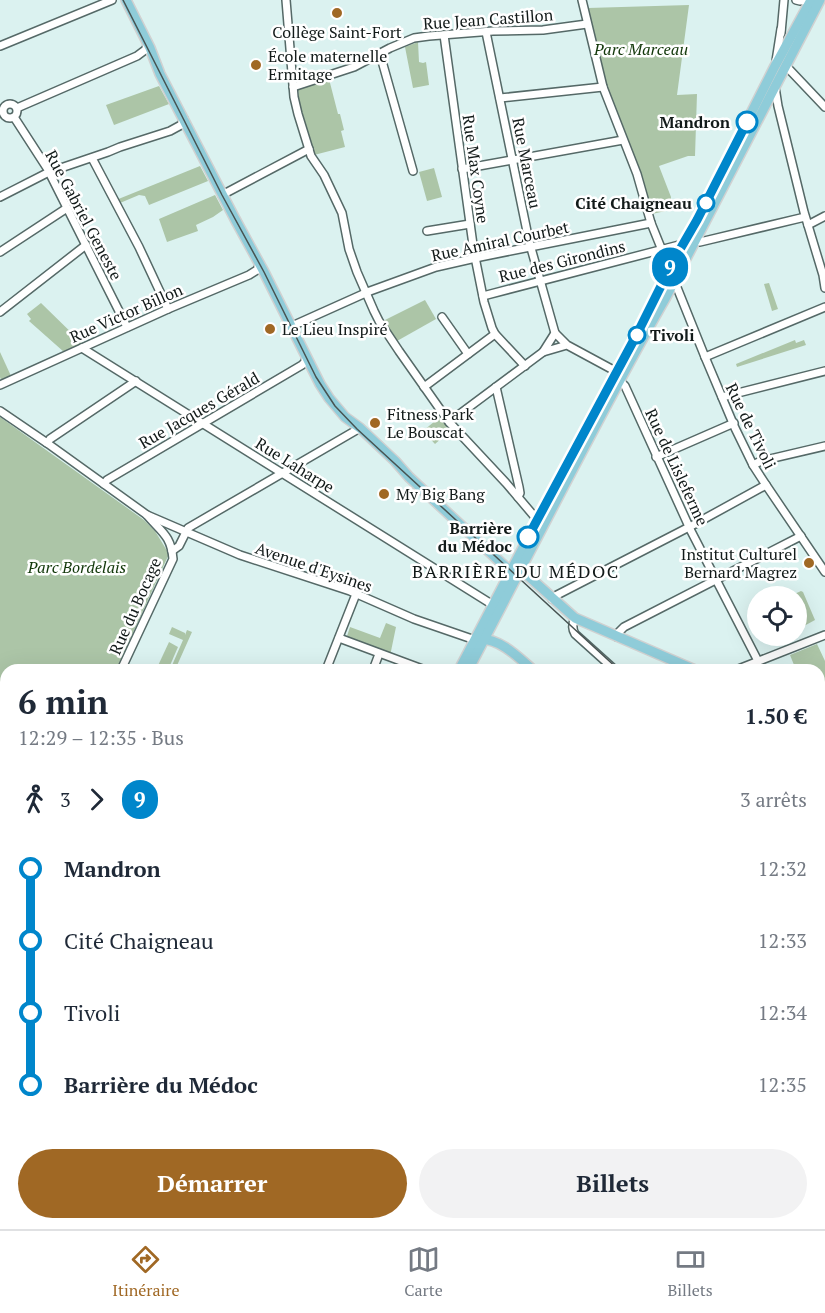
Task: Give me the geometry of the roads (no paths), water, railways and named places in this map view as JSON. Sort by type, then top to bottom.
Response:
[{"type":"main road","points":[[126,0],[183,119],[260,264],[320,384],[332,402],[409,477],[575,618],[680,664]]},
{"type":"main road","points":[[462,664],[493,605],[519,572],[669,269],[702,211],[811,0]]},
{"type":"main road","points":[[519,572],[538,519],[673,281],[820,0]]},
{"type":"main road","points":[[470,664],[491,627],[494,613],[507,587],[519,572],[532,531]]},
{"type":"main road","points":[[491,627],[494,634],[526,664]]},
{"type":"main road","points":[[474,640],[485,639],[511,651]]},
{"type":"street","points":[[0,46],[112,0]]},
{"type":"street","points":[[286,0],[293,87],[298,114],[311,156],[324,175],[342,213],[350,249],[366,294],[379,321],[449,422],[534,516],[538,519],[548,516]]},
{"type":"street","name":"Rue de Tivoli","points":[[582,0],[603,87],[637,174],[651,223],[673,281],[722,398],[753,465],[825,572]]},
{"type":"street","points":[[784,0],[775,66],[775,86],[778,106],[825,288]]},
{"type":"street","points":[[796,0],[811,0]]},
{"type":"street","name":"Rue Jean Castillon","points":[[293,87],[354,67],[414,38],[543,30],[587,24]]},
{"type":"street","points":[[781,29],[786,66],[825,107]]},
{"type":"street","name":"Rue Marceau","points":[[486,32],[530,247],[555,333]]},
{"type":"street","name":"Rue Max Coyne","points":[[444,35],[475,258],[483,296],[495,334],[525,366]]},
{"type":"street","points":[[17,108],[141,54],[148,45]]},
{"type":"street","points":[[380,54],[413,171]]},
{"type":"street","points":[[775,66],[786,66]]},
{"type":"street","points":[[500,98],[603,87]]},
{"type":"street","points":[[764,106],[772,102],[778,106]]},
{"type":"street","points":[[8,104],[13,104],[17,108],[14,117],[9,118],[2,115],[4,107],[8,104]]},
{"type":"street","name":"Rue Gabriel Geneste","points":[[14,117],[49,172],[127,327]]},
{"type":"street","points":[[0,197],[49,172],[176,128],[181,125],[183,119]]},
{"type":"street","points":[[462,169],[623,140]]},
{"type":"street","points":[[222,195],[309,149]]},
{"type":"street","points":[[92,158],[139,247],[168,309]]},
{"type":"street","points":[[0,252],[67,208]]},
{"type":"street","points":[[808,225],[825,216]]},
{"type":"street","points":[[694,240],[700,242],[806,217]]},
{"type":"street","name":"Rue Amiral Courbet","points":[[292,326],[436,267],[651,223]]},
{"type":"street","points":[[427,231],[470,224]]},
{"type":"street","name":"Rue des Girondins","points":[[483,296],[683,244]]},
{"type":"street","points":[[0,312],[86,245]]},
{"type":"street","name":"Rue Victor Billon","points":[[0,385],[249,275],[257,270],[260,264]]},
{"type":"street","points":[[669,269],[679,269]]},
{"type":"street","points":[[705,357],[825,308]]},
{"type":"street","points":[[442,317],[468,354]]},
{"type":"street","points":[[449,422],[543,352],[555,333],[567,345],[618,376]]},
{"type":"street","points":[[424,387],[495,334]]},
{"type":"street","points":[[543,352],[567,345]]},
{"type":"street","name":"Rue Laharpe","points":[[82,348],[493,605]]},
{"type":"street","name":"Rue Jacques Gérald","points":[[104,484],[107,480],[304,364],[306,357]]},
{"type":"street","points":[[722,398],[825,371]]},
{"type":"street","name":"Rue de Lisleferme","points":[[618,376],[625,386],[689,527],[758,662]]},
{"type":"street","points":[[47,443],[136,381]]},
{"type":"street","points":[[496,387],[519,487],[518,497]]},
{"type":"street","name":"Avenue d'Eysines","points":[[0,411],[147,515],[169,540]]},
{"type":"street","points":[[656,457],[734,423]]},
{"type":"street","name":"Rue du Bocage","points":[[172,551],[179,546],[188,528],[360,428]]},
{"type":"street","points":[[753,465],[760,461],[825,446]]},
{"type":"street","points":[[552,599],[766,485]]},
{"type":"street","name":"Avenue d'Eysines","points":[[147,515],[240,555],[356,594],[414,619],[474,640]]},
{"type":"street","points":[[617,636],[624,627],[801,536]]},
{"type":"street","name":"Rue du Bocage","points":[[124,664],[173,559],[169,540]]},
{"type":"street","points":[[328,664],[356,594]]},
{"type":"street","points":[[575,618],[573,624],[575,634],[608,664]]},
{"type":"street","points":[[752,664],[825,635]]},
{"type":"street","points":[[339,638],[408,664]]},
{"type":"street","points":[[469,664],[474,651],[474,640]]},
{"type":"street","points":[[375,664],[379,654]]},
{"type":"tram line","points":[[123,0],[316,377],[335,406],[357,429],[612,664]]},
{"type":"place","name":"Collège Saint-Fort","points":[[337,13]]},
{"type":"place","name":"École maternelle Ermitage","points":[[256,65]]},
{"type":"place","name":"Mandron","points":[[747,122]]},
{"type":"place","name":"Cité Chaigneau","points":[[706,203]]},
{"type":"place","name":"Le Lieu Inspiré","points":[[270,329]]},
{"type":"place","name":"Tivoli","points":[[637,335]]},
{"type":"place","name":"Fitness Park Le Bouscat","points":[[375,423]]},
{"type":"place","name":"My Big Bang","points":[[384,494]]},
{"type":"place","name":"Barrière du Médoc","points":[[528,537]]},
{"type":"place","name":"Institut Culturel Bernard Magrez","points":[[809,563]]},
{"type":"district","name":"BARRIÈRE DU MÉDOC","points":[[516,572]]},
{"type":"park label","name":"Parc Marceau","points":[[641,49]]},
{"type":"park label","name":"Parc Bordelais","points":[[77,567]]}]
